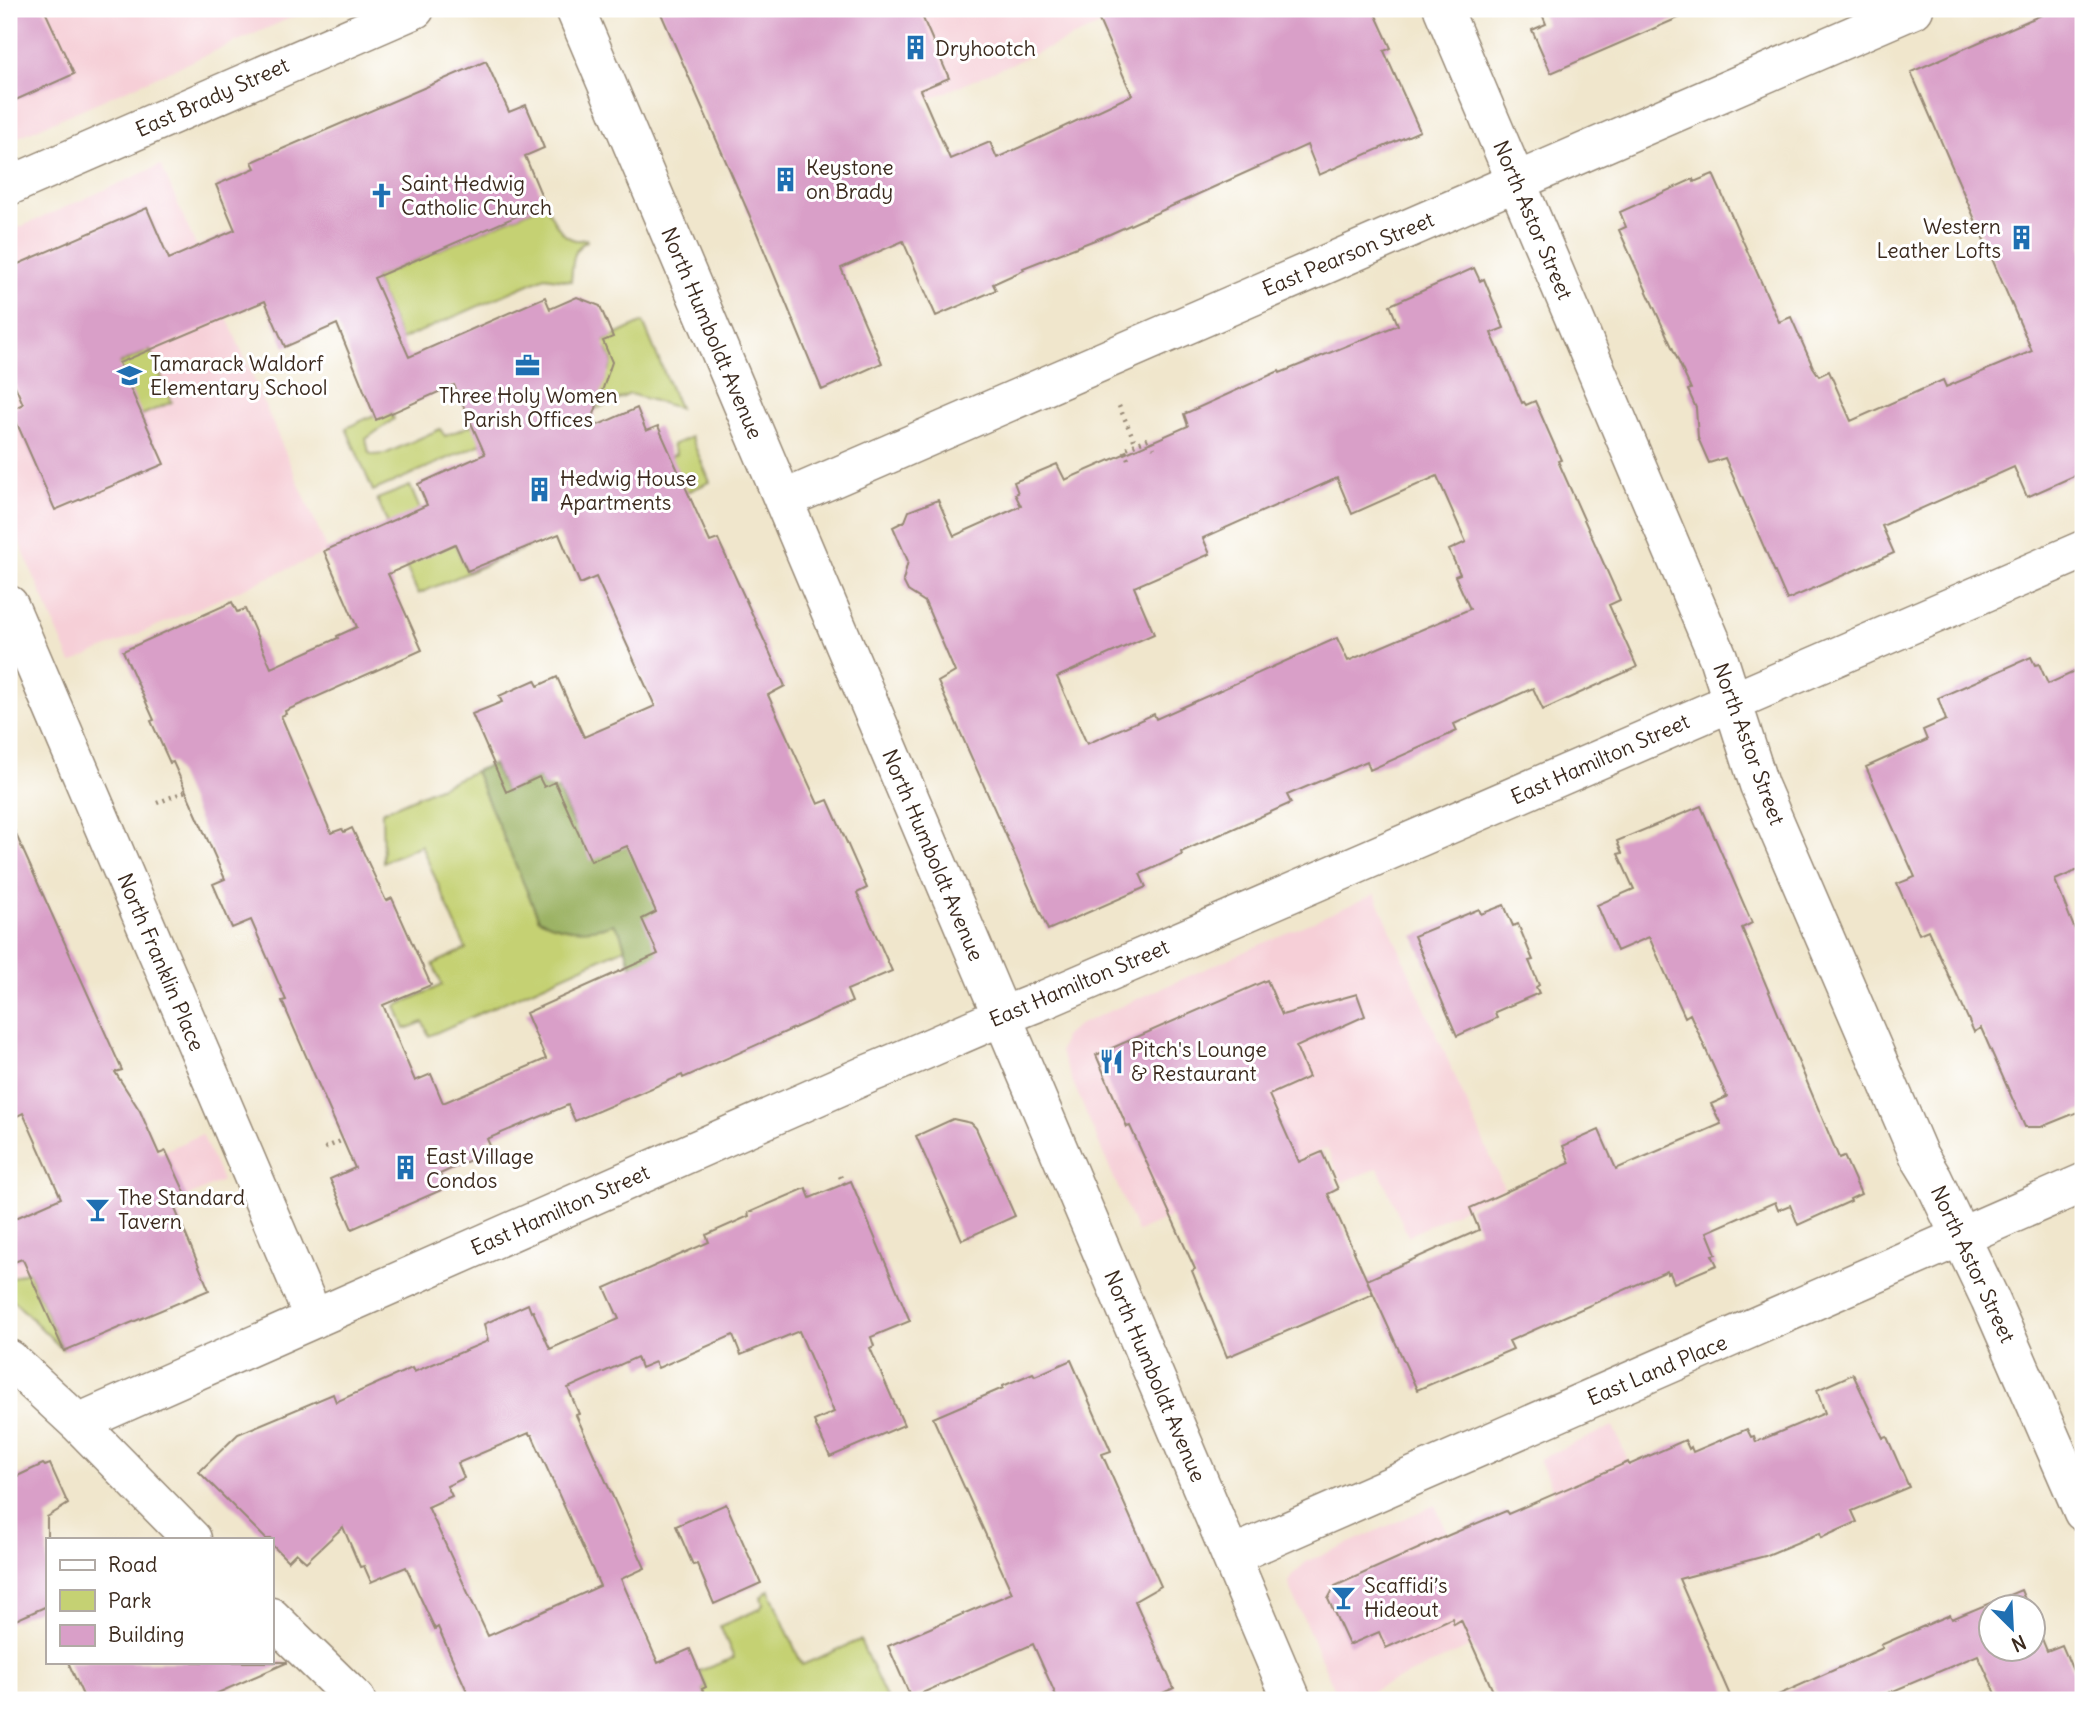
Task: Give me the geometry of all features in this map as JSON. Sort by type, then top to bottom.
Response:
[{"type":"street","name":"East Brady Street","points":[[9,186],[415,9]]},
{"type":"street","name":"North Humboldt Avenue","points":[[575,9],[1292,1700]]},
{"type":"street","name":"North Astor Street","points":[[1443,9],[1710,636],[1759,785],[1919,1156],[1933,1179],[1990,1298],[2083,1512]]},
{"type":"street","name":"East Pearson Street","points":[[783,500],[1914,9]]},
{"type":"street","name":"East Hamilton Street","points":[[78,1423],[1002,1016],[2083,550]]},
{"type":"street","name":"North Franklin Place","points":[[9,605],[314,1319]]},
{"type":"street","name":"East Land Place","points":[[1231,1556],[2083,1183]]},
{"type":"street","points":[[9,1359],[78,1423],[191,1538]]},
{"type":"street","points":[[273,1619],[356,1700]]},
{"type":"path","points":[[1119,406],[1136,444]]},
{"type":"path","points":[[1128,459],[1124,449],[1150,438],[1154,448]]},
{"type":"path","points":[[157,803],[186,791]]},
{"type":"path","points":[[324,1148],[343,1140]]},
{"type":"path","points":[[840,1176],[844,1184]]},
{"type":"shaded area","points":[[9,9],[311,9],[9,141]]},
{"type":"shaded area","points":[[864,9],[1139,9],[904,110]]},
{"type":"shaded area","name":"Tamarack Waldorf Elementary School","points":[[161,165],[327,549],[324,550],[325,553],[71,663],[9,518],[9,232]]},
{"type":"shaded area","points":[[1375,894],[1504,1188],[1408,1236],[1378,1168],[1342,1182],[1327,1148],[1137,1232],[1060,1052],[1064,1037],[1076,1026]]},
{"type":"shaded area","name":"The Standard Tavern","points":[[202,1134],[222,1181],[9,1277],[9,1221]]},
{"type":"shaded area","points":[[1613,1426],[1664,1543],[1640,1691],[1539,1459]]},
{"type":"shaded area","points":[[1435,1505],[1494,1636],[1352,1700],[1339,1700],[1292,1592],[1289,1583],[1291,1576],[1306,1562]]},
{"type":"green space","points":[[545,204],[565,235],[571,239],[587,241],[575,253],[571,281],[545,277],[401,340],[374,278]]},
{"type":"green space","points":[[643,322],[679,408],[630,394],[505,449],[490,440],[373,491],[346,428],[374,415],[391,413],[394,419],[366,439],[369,453],[373,455],[385,454],[440,429],[445,436],[609,370],[612,362],[607,350],[597,344]]},
{"type":"green space","points":[[150,350],[172,402],[142,415],[100,372]]},
{"type":"green space","points":[[691,437],[710,482],[653,507],[661,461],[676,454],[672,445]]},
{"type":"green space","points":[[410,486],[426,524],[443,517],[467,571],[527,545],[528,547],[418,594],[377,499]]},
{"type":"green space","points":[[493,764],[506,792],[539,777],[544,787],[558,790],[574,825],[605,829],[641,828],[711,931],[632,968],[620,932],[613,924],[594,929],[576,929],[539,919],[475,771]]},
{"type":"green space","points":[[475,771],[539,919],[601,928],[613,924],[620,931],[625,948],[429,1036],[423,1022],[405,1029],[396,1006],[442,985],[433,964],[466,949],[421,845],[383,862],[382,812]]},
{"type":"green space","points":[[28,1271],[63,1350],[9,1296],[9,1279]]},
{"type":"green space","points":[[769,1590],[802,1665],[860,1640],[887,1700],[707,1700],[702,1689],[706,1687],[699,1671],[734,1658],[720,1626],[760,1609],[763,1604],[761,1597]]},
{"type":"building","points":[[9,9],[44,9],[74,74],[9,103]]},
{"type":"building","points":[[659,9],[919,9],[949,78],[920,90],[950,159],[990,142],[997,158],[1132,95],[1094,9],[1373,9],[1391,48],[1384,51],[1420,131],[1319,175],[1307,145],[1110,234],[1023,268],[1024,270],[993,284],[996,290],[936,316],[903,241],[841,268],[882,363],[822,390],[749,214]]},
{"type":"building","points":[[1540,9],[1699,9],[1551,73],[1532,30],[1546,24]]},
{"type":"building","points":[[2055,9],[2083,9],[2083,472],[2027,497],[2014,467],[1882,526],[1894,553],[1787,600],[1725,458],[1709,463],[1698,438],[1696,408],[1688,390],[1691,389],[1619,230],[1626,227],[1620,212],[1693,179],[1694,182],[1713,174],[1779,322],[1791,317],[1819,376],[1829,371],[1851,421],[1943,380],[1946,387],[2032,351],[1911,72]]},
{"type":"building","points":[[486,61],[509,112],[526,105],[544,148],[525,156],[545,204],[374,278],[409,357],[545,297],[550,309],[577,297],[600,306],[613,337],[603,341],[612,362],[589,429],[637,408],[646,431],[658,426],[710,542],[718,539],[785,686],[768,695],[818,804],[828,800],[867,888],[857,893],[892,971],[847,990],[852,1002],[683,1078],[682,1075],[575,1121],[568,1105],[487,1139],[492,1150],[440,1174],[446,1188],[352,1229],[330,1179],[355,1168],[282,1001],[286,1000],[251,920],[232,928],[213,884],[225,879],[173,762],[170,763],[151,721],[154,720],[123,651],[232,602],[237,612],[245,609],[271,668],[338,638],[337,636],[357,627],[324,551],[427,505],[418,484],[485,454],[454,385],[376,420],[337,324],[285,347],[265,301],[119,363],[164,464],[55,510],[11,410],[23,404],[9,372],[9,268],[147,208],[169,259],[235,230],[216,185],[255,168],[252,162]],"holes":[[[559,534],[580,584],[596,577],[655,706],[584,737],[557,677],[538,686],[535,680],[499,696],[502,702],[472,714],[506,792],[539,777],[544,787],[555,782],[591,861],[627,846],[656,912],[642,919],[658,954],[526,1013],[546,1059],[443,1103],[431,1074],[415,1081],[383,1005],[431,985],[392,898],[386,901],[352,828],[331,833],[281,716],[286,714],[285,711],[422,650],[388,574],[455,544],[467,571]]]},
{"type":"building","points":[[1474,268],[1480,281],[1484,279],[1504,328],[1491,333],[1522,403],[1526,405],[1535,401],[1561,460],[1558,461],[1620,600],[1609,605],[1637,667],[1543,710],[1533,688],[1454,724],[1457,731],[1370,770],[1367,761],[1287,795],[1291,803],[1181,852],[1182,855],[1140,874],[1146,887],[1048,930],[938,682],[955,672],[925,602],[908,591],[903,581],[908,561],[893,527],[905,521],[909,511],[938,500],[954,536],[1021,506],[1015,494],[1018,493],[1014,482],[1057,464],[1065,480],[1188,426],[1184,414],[1279,371],[1280,373],[1398,325],[1390,305]],"holes":[[[1437,476],[1466,542],[1449,550],[1460,574],[1455,576],[1470,609],[1348,661],[1337,638],[1156,719],[1154,714],[1087,744],[1057,677],[1154,634],[1134,587],[1210,554],[1203,538],[1337,478],[1352,514]]]},
{"type":"building","points":[[2031,657],[2035,665],[2039,664],[2048,684],[2083,668],[2083,868],[2055,880],[2083,950],[2083,1110],[2041,1127],[2025,1127],[1981,1028],[1974,1032],[1928,930],[1919,934],[1897,884],[1915,877],[1866,767],[1927,740],[1923,730],[1946,720],[1938,698]]},
{"type":"building","points":[[1701,806],[1752,923],[1742,928],[1839,1158],[1844,1156],[1861,1194],[1798,1225],[1790,1205],[1778,1210],[1775,1202],[1707,1232],[1716,1254],[1712,1255],[1717,1265],[1674,1283],[1667,1271],[1509,1341],[1513,1349],[1417,1390],[1367,1280],[1479,1230],[1470,1208],[1570,1163],[1563,1146],[1599,1130],[1616,1169],[1721,1124],[1711,1104],[1727,1097],[1690,1014],[1685,1017],[1649,937],[1617,951],[1597,905],[1634,889],[1618,854],[1622,853],[1617,841]]},
{"type":"building","points":[[9,819],[122,1070],[115,1072],[140,1111],[159,1154],[166,1151],[187,1197],[173,1204],[209,1290],[64,1351],[24,1262],[22,1259],[9,1264],[9,1221],[61,1198],[23,1113],[9,1120]]},
{"type":"building","points":[[1504,905],[1513,926],[1518,924],[1533,960],[1529,961],[1539,985],[1536,987],[1539,993],[1495,1012],[1497,1018],[1457,1036],[1414,936],[1479,909],[1481,914]]},
{"type":"building","points":[[1267,980],[1282,1015],[1357,994],[1365,1016],[1296,1047],[1309,1077],[1269,1095],[1299,1162],[1322,1152],[1338,1189],[1328,1194],[1373,1294],[1227,1357],[1192,1271],[1195,1269],[1096,1055]]},
{"type":"building","points":[[953,1119],[971,1123],[976,1128],[1015,1216],[962,1240],[916,1136]]},
{"type":"building","points":[[851,1181],[910,1321],[871,1337],[874,1346],[870,1348],[904,1425],[830,1457],[814,1421],[834,1412],[799,1331],[741,1355],[733,1335],[658,1368],[655,1362],[641,1368],[637,1357],[568,1388],[579,1414],[576,1415],[645,1568],[621,1579],[658,1663],[690,1649],[706,1687],[702,1689],[707,1700],[471,1700],[438,1627],[435,1629],[406,1567],[371,1582],[364,1566],[360,1567],[343,1527],[306,1562],[296,1553],[288,1561],[273,1546],[273,1538],[265,1538],[199,1472],[238,1434],[333,1394],[336,1402],[412,1368],[414,1372],[488,1341],[484,1324],[528,1304],[550,1349],[619,1319],[605,1288],[709,1242],[706,1235],[806,1188],[810,1198]],"holes":[[[529,1433],[600,1586],[488,1636],[428,1507],[452,1496],[447,1486],[464,1478],[458,1463]]]},
{"type":"building","points":[[1071,1360],[1111,1451],[1102,1454],[1161,1586],[1135,1601],[1174,1688],[1147,1700],[1058,1700],[1033,1644],[911,1698],[888,1646],[1012,1593],[933,1418],[1033,1373],[1035,1376]]},
{"type":"building","points":[[1853,1374],[1883,1438],[1887,1437],[1909,1487],[1852,1511],[1857,1522],[1821,1538],[1820,1533],[1765,1556],[1679,1579],[1732,1700],[1497,1700],[1461,1620],[1454,1624],[1452,1618],[1386,1648],[1379,1632],[1349,1645],[1328,1599],[1335,1586],[1506,1511],[1508,1514],[1685,1440],[1693,1452],[1747,1429],[1756,1442],[1825,1413],[1817,1390]]},
{"type":"building","points":[[43,1464],[50,1464],[68,1504],[47,1517],[46,1606],[9,1623],[9,1480]]},
{"type":"building","points":[[726,1504],[761,1583],[714,1604],[697,1564],[693,1565],[676,1526]]},
{"type":"building","points":[[1976,1609],[1976,1656],[1872,1700],[1767,1700],[1938,1620],[1950,1615],[1952,1619]]},
{"type":"building","points":[[2062,1645],[2083,1694],[2083,1700],[1999,1700],[1982,1664],[2046,1664],[2046,1649],[2047,1651]]},
{"type":"building","points":[[286,1662],[202,1700],[85,1700],[69,1664]]},
{"type":"place","name":"Dryhootch","points":[[915,48]]},
{"type":"place","name":"Keystone on Brady","points":[[786,179]]},
{"type":"place","name":"Saint Hedwig Catholic Church","points":[[381,195]]},
{"type":"place","name":"Western Leather Lofts","points":[[2021,238]]},
{"type":"place","name":"Three Holy Women Parish Offices","points":[[528,366]]},
{"type":"place","name":"Tamarack Waldorf Elementary School","points":[[130,375]]},
{"type":"place","name":"Hedwig House Apartments","points":[[540,490]]},
{"type":"place","name":"Pitch's Lounge & Restaurant","points":[[1111,1061]]},
{"type":"place","name":"East Village Condos","points":[[406,1168]]},
{"type":"place","name":"The Standard Tavern","points":[[98,1209]]},
{"type":"place","name":"Scaffidi’s Hideout","points":[[1344,1597]]}]
